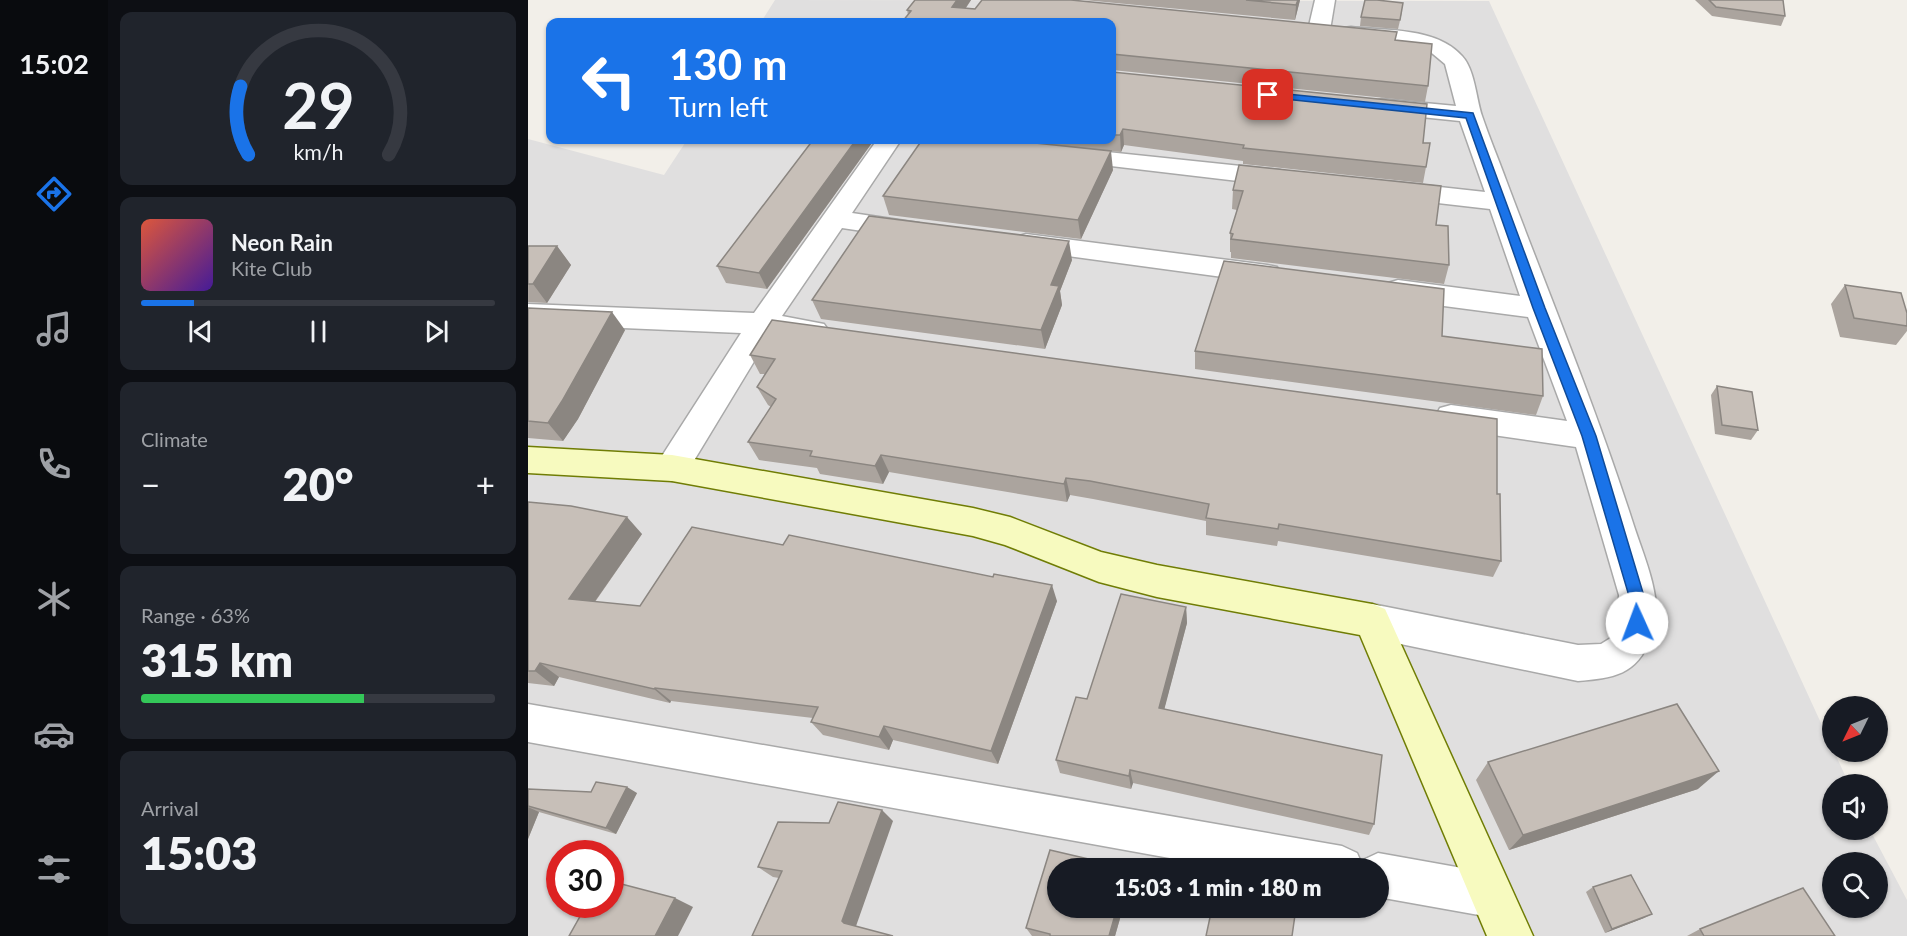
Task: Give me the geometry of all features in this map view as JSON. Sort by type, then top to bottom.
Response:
[{"type":"street","points":[[528,460],[672,468],[974,522],[1010,532],[1099,567],[1168,583],[1578,663],[1607,661],[1628,647],[1637,623],[1637,596],[1589,436],[1539,308],[1470,115],[1456,62],[1434,44],[1308,29],[1325,0]]},
{"type":"street","points":[[1366,105],[1470,115]]},
{"type":"street","points":[[672,468],[762,324],[886,144]]},
{"type":"street","points":[[1044,152],[1303,180]]},
{"type":"street","points":[[1373,188],[1502,202]]},
{"type":"street","points":[[834,219],[940,232]]},
{"type":"street","points":[[999,240],[1292,277]]},
{"type":"street","points":[[1375,287],[1539,308]]},
{"type":"street","points":[[528,314],[762,324],[845,335]]},
{"type":"street","points":[[1424,414],[1589,436]]},
{"type":"street","points":[[1372,621],[1490,895],[1510,936]]},
{"type":"street","points":[[528,723],[1286,858]]},
{"type":"street","points":[[1389,877],[1490,895]]},
{"type":"shaded area","points":[[775,0],[1489,1],[1822,725],[1822,762],[1839,762],[1844,774],[1822,774],[1822,840],[1875,840],[1882,852],[1822,852],[1822,918],[1888,918],[1888,864],[1907,900],[1907,936],[528,936],[528,139],[664,175],[684,144],[1116,144],[1116,18],[764,18]]},
{"type":"building","points":[[915,0],[957,0],[952,7],[975,9],[982,0],[1071,0],[1397,32],[1395,40],[1432,44],[1428,86],[1116,54],[1116,18],[905,18],[911,11],[907,10]]},
{"type":"building","points":[[1246,0],[1298,0],[1296,5]]},
{"type":"building","points":[[1365,0],[1403,3],[1400,20],[1361,17]]},
{"type":"building","points":[[1709,0],[1783,0],[1785,16],[1716,7]]},
{"type":"building","points":[[1116,72],[1427,104],[1423,143],[1430,143],[1426,167],[1243,148],[1244,145],[1123,129],[1120,135],[1116,135]]},
{"type":"building","points":[[810,144],[853,144],[759,273],[717,266]]},
{"type":"building","points":[[919,144],[1044,144],[1111,151],[1078,220],[883,196]]},
{"type":"building","points":[[1239,165],[1441,186],[1436,225],[1448,226],[1449,265],[1231,239],[1233,234],[1230,233],[1243,191],[1233,190]]},
{"type":"building","points":[[869,216],[1069,241],[1051,285],[1059,286],[1041,330],[812,300]]},
{"type":"building","points":[[528,246],[557,246],[533,284],[528,284]]},
{"type":"building","points":[[1224,261],[1444,289],[1442,336],[1542,349],[1543,396],[1195,351]]},
{"type":"building","points":[[1845,285],[1901,293],[1907,313],[1907,326],[1854,318]]},
{"type":"building","points":[[528,308],[612,312],[548,423],[528,421]]},
{"type":"building","points":[[772,320],[1497,419],[1497,494],[1500,494],[1501,561],[1279,524],[1278,529],[1206,518],[1209,504],[1090,481],[1066,478],[1064,484],[881,455],[875,466],[810,456],[812,451],[748,442],[776,399],[757,387],[775,359],[750,355]]},
{"type":"building","points":[[1717,386],[1752,392],[1758,430],[1722,425]]},
{"type":"building","points":[[528,502],[571,506],[627,517],[569,599],[640,606],[692,527],[783,545],[789,535],[993,577],[994,574],[1052,585],[991,751],[884,726],[879,737],[811,722],[818,707],[654,689],[540,663],[535,671],[528,671]]},
{"type":"building","points":[[1121,594],[1186,607],[1159,708],[1382,755],[1374,824],[1130,770],[1129,776],[1056,760],[1076,697],[1087,699]]},
{"type":"building","points":[[1677,704],[1719,771],[1523,835],[1488,762]]},
{"type":"building","points":[[596,782],[627,787],[606,828],[528,806],[528,789],[591,792]]},
{"type":"building","points":[[838,802],[882,810],[842,921],[893,936],[752,936],[782,871],[758,867],[778,822],[829,823]]},
{"type":"building","points":[[1050,850],[1084,858],[1048,858]]},
{"type":"building","points":[[1047,860],[1047,918],[1114,918],[1109,936],[1050,936],[1050,934],[1026,928]]},
{"type":"building","points":[[1631,875],[1652,914],[1612,929],[1593,887]]},
{"type":"building","points":[[624,885],[675,898],[655,936],[569,936],[579,918],[624,918]]},
{"type":"building","points":[[1803,888],[1835,936],[1704,936],[1700,929]]},
{"type":"building","points":[[1210,918],[1295,918],[1292,936],[1206,936]]},
{"type":"route","points":[[1268,95],[1470,115],[1539,308],[1589,436],[1637,596],[1637,623]]}]
